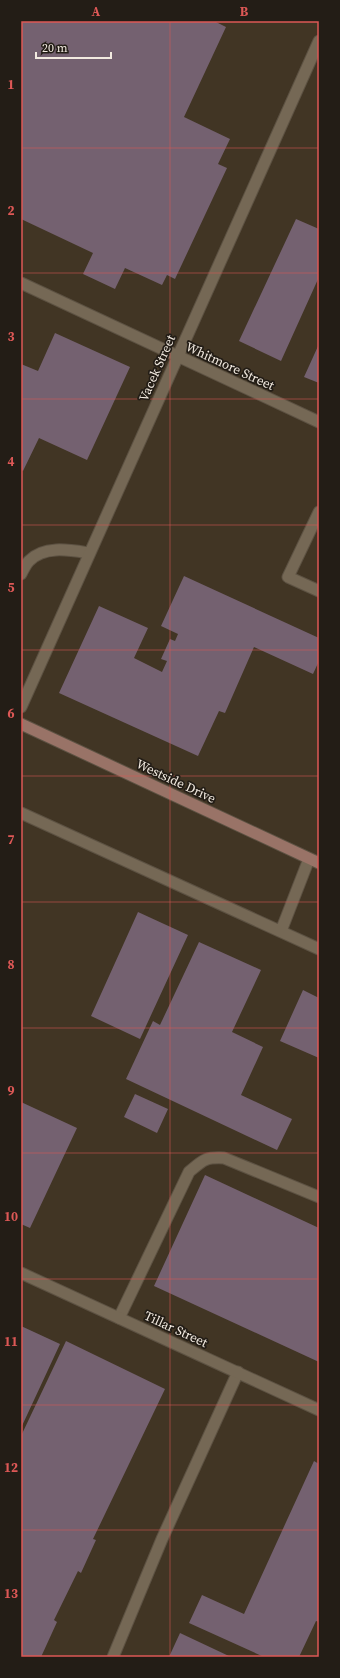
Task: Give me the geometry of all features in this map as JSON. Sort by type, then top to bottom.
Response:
[{"type":"main road","name":"Westside Drive","points":[[21,724],[314,861]]},
{"type":"street","name":"Vacek Street","points":[[21,707],[319,40]]},
{"type":"street","name":"Whitmore Street","points":[[21,283],[319,422]]},
{"type":"street","points":[[319,512],[288,577],[319,591]]},
{"type":"street","points":[[21,574],[28,561],[38,553],[66,549],[89,554]]},
{"type":"street","points":[[21,813],[319,949]]},
{"type":"street","points":[[281,931],[314,861]]},
{"type":"street","points":[[118,1318],[189,1172],[201,1162],[210,1157],[224,1158],[319,1197]]},
{"type":"street","name":"Tillar Street","points":[[21,1273],[319,1410]]},
{"type":"street","points":[[113,1657],[162,1539],[238,1372]]},
{"type":"building","points":[[21,21],[214,21],[226,27],[184,117],[230,139],[218,164],[227,168],[175,279],[167,275],[162,285],[125,268],[115,289],[83,274],[93,253],[21,219]]},
{"type":"building","points":[[296,219],[319,229],[319,277],[281,361],[239,341]]},
{"type":"building","points":[[55,333],[130,367],[87,460],[39,438],[23,471],[21,470],[21,364],[38,371]]},
{"type":"building","points":[[319,344],[319,383],[304,377]]},
{"type":"building","points":[[184,576],[319,638],[319,661],[313,674],[254,647],[225,713],[219,711],[198,756],[59,693],[99,606],[148,628],[134,658],[162,672],[167,661],[161,659],[170,639],[175,641],[178,634],[161,626]]},
{"type":"building","points":[[138,912],[188,935],[140,1039],[91,1016]]},
{"type":"building","points":[[199,942],[261,970],[232,1032],[263,1047],[241,1095],[292,1119],[277,1150],[126,1079],[153,1021],[160,1025]]},
{"type":"building","points":[[303,990],[319,998],[319,1058],[280,1041]]},
{"type":"building","points":[[135,1094],[168,1109],[157,1133],[124,1117]]},
{"type":"building","points":[[21,1102],[77,1128],[30,1228],[21,1224]]},
{"type":"building","points":[[205,1175],[319,1228],[319,1362],[154,1286]]},
{"type":"building","points":[[21,1326],[60,1344],[21,1428]]},
{"type":"building","points":[[66,1341],[165,1389],[93,1539],[96,1540],[81,1573],[78,1571],[54,1620],[57,1622],[41,1657],[21,1657],[21,1436]]},
{"type":"building","points":[[314,1461],[319,1464],[319,1622],[316,1621],[299,1657],[264,1657],[189,1623],[202,1595],[244,1614]]},
{"type":"building","points":[[180,1633],[231,1657],[169,1657]]}]
